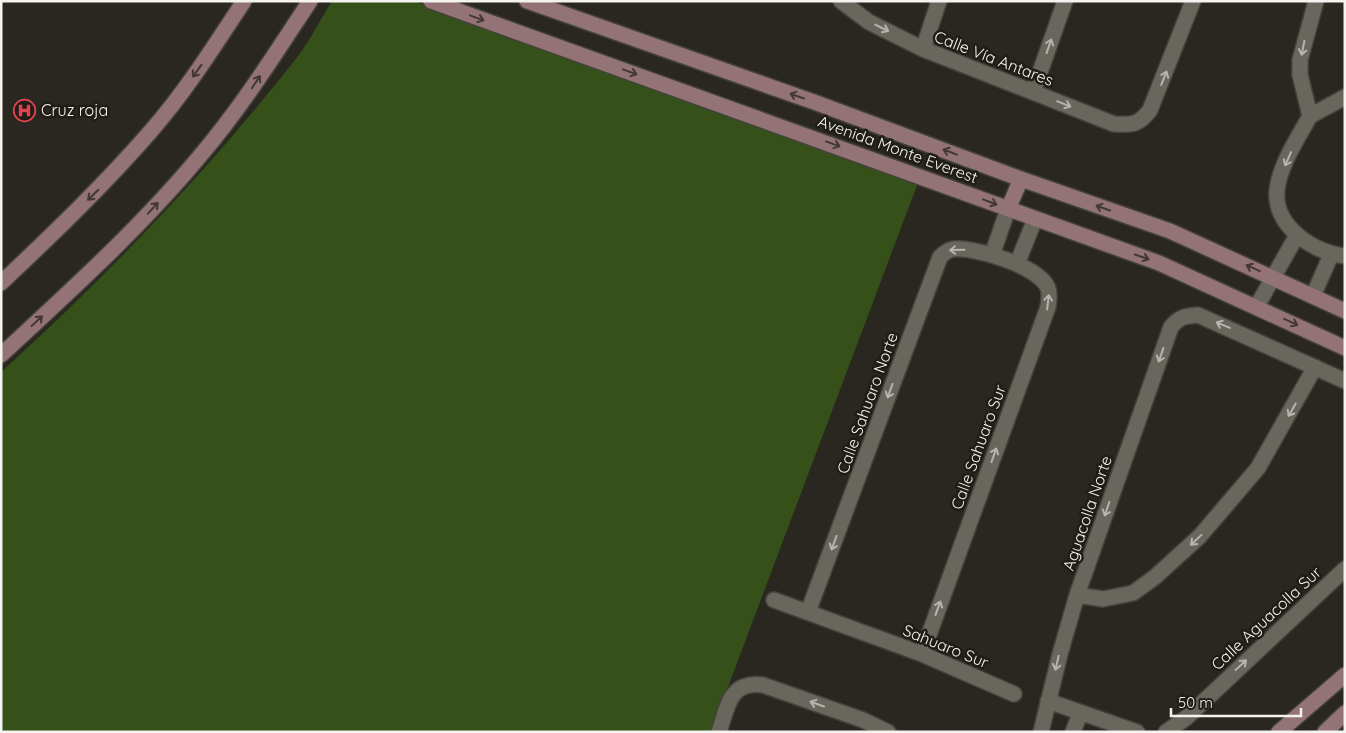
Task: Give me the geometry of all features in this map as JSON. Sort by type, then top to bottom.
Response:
[{"type":"main road","points":[[1,283],[100,188],[152,130],[197,72],[244,1]]},
{"type":"main road","points":[[1,355],[147,216],[201,155],[250,91],[310,1]]},
{"type":"main road","name":"Avenida Monte Everest","points":[[431,1],[886,163],[1159,263],[1257,306],[1345,348]]},
{"type":"main road","name":"Avenida Monte Everest","points":[[527,1],[814,102],[1021,179],[1170,231],[1345,311]]},
{"type":"main road","points":[[1008,209],[1021,179]]},
{"type":"main road","points":[[1279,732],[1345,675]]},
{"type":"main road","points":[[1327,731],[1345,714]]},
{"type":"street","name":"Calle Vía Antares","points":[[842,1],[869,22],[923,49],[1114,124],[1129,124],[1142,121],[1150,110],[1193,1]]},
{"type":"street","points":[[923,49],[939,1]]},
{"type":"street","points":[[1033,92],[1065,1]]},
{"type":"street","points":[[1310,116],[1300,75],[1300,60],[1316,1]]},
{"type":"street","points":[[1312,296],[1338,255],[1296,237],[1279,206],[1277,190],[1283,169],[1310,116],[1345,97]]},
{"type":"street","points":[[1005,260],[1008,209]]},
{"type":"street","points":[[1005,260],[1035,219]]},
{"type":"street","points":[[1257,306],[1296,237]]},
{"type":"street","name":"Calle Sahuaro Norte","points":[[808,612],[935,266],[940,257],[954,249],[1005,260]]},
{"type":"street","name":"Calle Sahuaro Sur","points":[[922,654],[1048,307],[1048,288],[1043,280],[1005,260]]},
{"type":"street","name":"Aguacolla Norte","points":[[1041,732],[1077,595],[1171,327],[1177,320],[1186,316],[1198,315],[1315,367]]},
{"type":"street","points":[[1077,595],[1103,599],[1133,593],[1155,577],[1200,536],[1258,468],[1315,367],[1345,381]]},
{"type":"street","name":"Calle Aguacolla Sur","points":[[1166,732],[1186,718],[1345,569]]},
{"type":"street","name":"Sahuaro Sur","points":[[774,600],[922,654],[1014,694]]},
{"type":"street","points":[[719,732],[731,697],[739,688],[750,684],[763,686],[861,726],[888,732]]},
{"type":"street","points":[[1048,701],[1080,714],[1137,732]]},
{"type":"street","points":[[1073,732],[1080,714]]},
{"type":"green space","points":[[332,1],[414,1],[919,180],[711,732],[1,732],[1,372],[116,263],[224,146],[297,58]]},
{"type":"place","name":"Cruz roja","points":[[25,110]]}]
